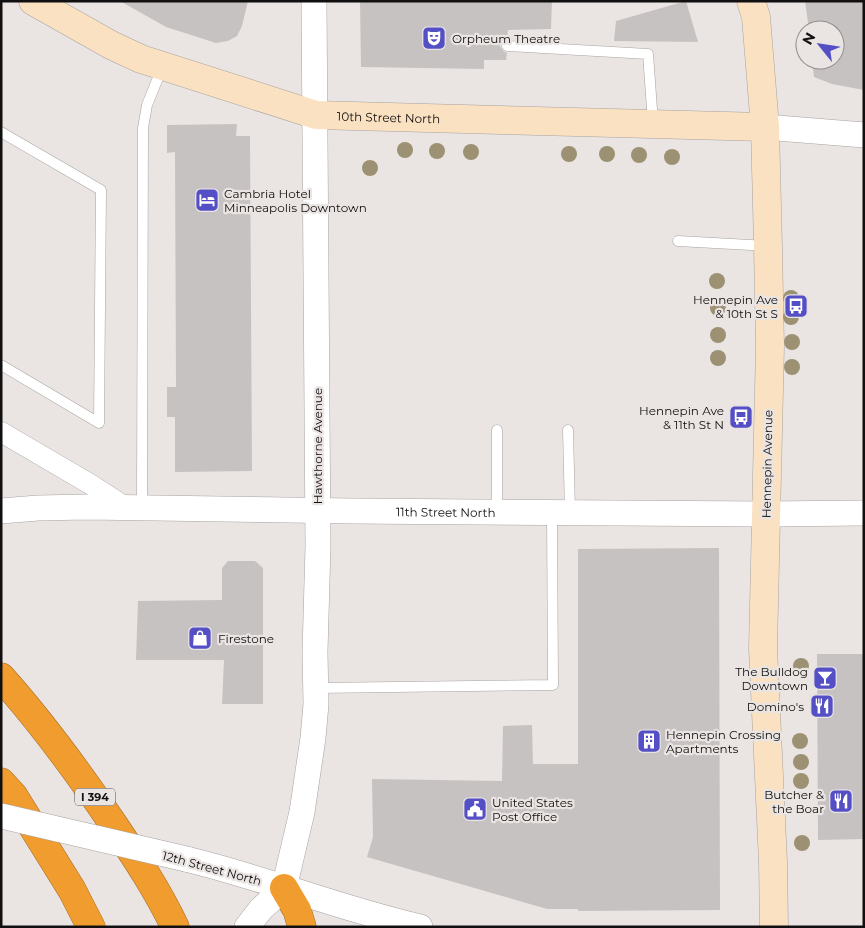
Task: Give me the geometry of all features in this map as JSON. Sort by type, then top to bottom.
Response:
[{"type":"highway","name":"I 394","points":[[1,677],[45,727],[85,781],[145,870],[175,927]]},
{"type":"highway","points":[[1,782],[13,796],[72,890],[91,927]]},
{"type":"highway","points":[[284,888],[297,910],[302,927]]},
{"type":"main road","name":"10th Street North","points":[[33,1],[123,51],[162,67],[316,114],[765,127]]},
{"type":"main road","name":"Hennepin Avenue","points":[[751,1],[756,17],[765,127],[768,246],[770,346],[763,648],[773,862],[774,927]]},
{"type":"street","name":"Hawthorne Avenue","points":[[284,888],[305,792],[314,730],[316,688],[315,652],[318,546],[314,1]]},
{"type":"street","points":[[765,127],[864,135]]},
{"type":"street","points":[[1,432],[134,508]]},
{"type":"street","name":"11th Street North","points":[[1,511],[53,508],[134,508],[317,511],[864,513]]},
{"type":"street","name":"12th Street North","points":[[1,816],[186,859],[350,909],[420,927]]},
{"type":"street","points":[[247,927],[261,909],[284,888]]},
{"type":"lane","points":[[507,46],[648,54],[653,124]]},
{"type":"lane","points":[[134,508],[143,122],[162,67]]},
{"type":"lane","points":[[1,132],[101,190],[99,423],[1,365]]},
{"type":"lane","points":[[678,241],[768,246]]},
{"type":"lane","points":[[497,430],[497,512]]},
{"type":"lane","points":[[316,688],[553,685],[561,512],[568,430]]},
{"type":"building","points":[[120,1],[248,1],[242,26],[237,36],[228,41],[216,43],[166,27]]},
{"type":"building","name":"Orpheum Theatre","points":[[360,1],[552,1],[551,29],[508,30],[507,39],[500,46],[507,53],[506,60],[484,60],[484,69],[361,67]]},
{"type":"building","points":[[686,1],[698,42],[614,41],[616,21]]},
{"type":"building","points":[[805,1],[864,1],[864,90],[832,84],[814,77],[813,70],[845,70],[845,20],[808,20]]},
{"type":"building","points":[[237,124],[236,136],[250,136],[252,471],[175,472],[175,417],[167,417],[167,387],[176,387],[175,152],[167,153],[167,125]]},
{"type":"building","name":"Hennepin Crossing Apartments","points":[[719,548],[720,910],[578,911],[578,909],[547,909],[367,857],[373,837],[372,779],[502,781],[503,726],[532,725],[533,764],[578,764],[578,549]]},
{"type":"building","name":"Firestone","points":[[228,561],[255,561],[263,568],[263,704],[222,704],[224,660],[136,660],[138,601],[222,600],[222,568]]},
{"type":"building","points":[[817,654],[864,654],[864,839],[818,840]]},
{"type":"place","name":"Orpheum Theatre","points":[[434,38]]},
{"type":"place","name":"Cambria Hotel Minneapolis Downtown","points":[[207,200]]},
{"type":"place","name":"Hennepin Ave & 10th St S","points":[[796,306]]},
{"type":"place","name":"Hennepin Ave & 11th St N","points":[[741,417]]},
{"type":"place","name":"Firestone","points":[[200,638]]},
{"type":"place","name":"The Bulldog Downtown","points":[[825,678]]},
{"type":"place","name":"Domino's","points":[[822,706]]},
{"type":"place","name":"Hennepin Crossing Apartments","points":[[649,741]]},
{"type":"place","name":"Butcher & the Boar","points":[[841,801]]},
{"type":"place","name":"United States Post Office","points":[[475,809]]}]
